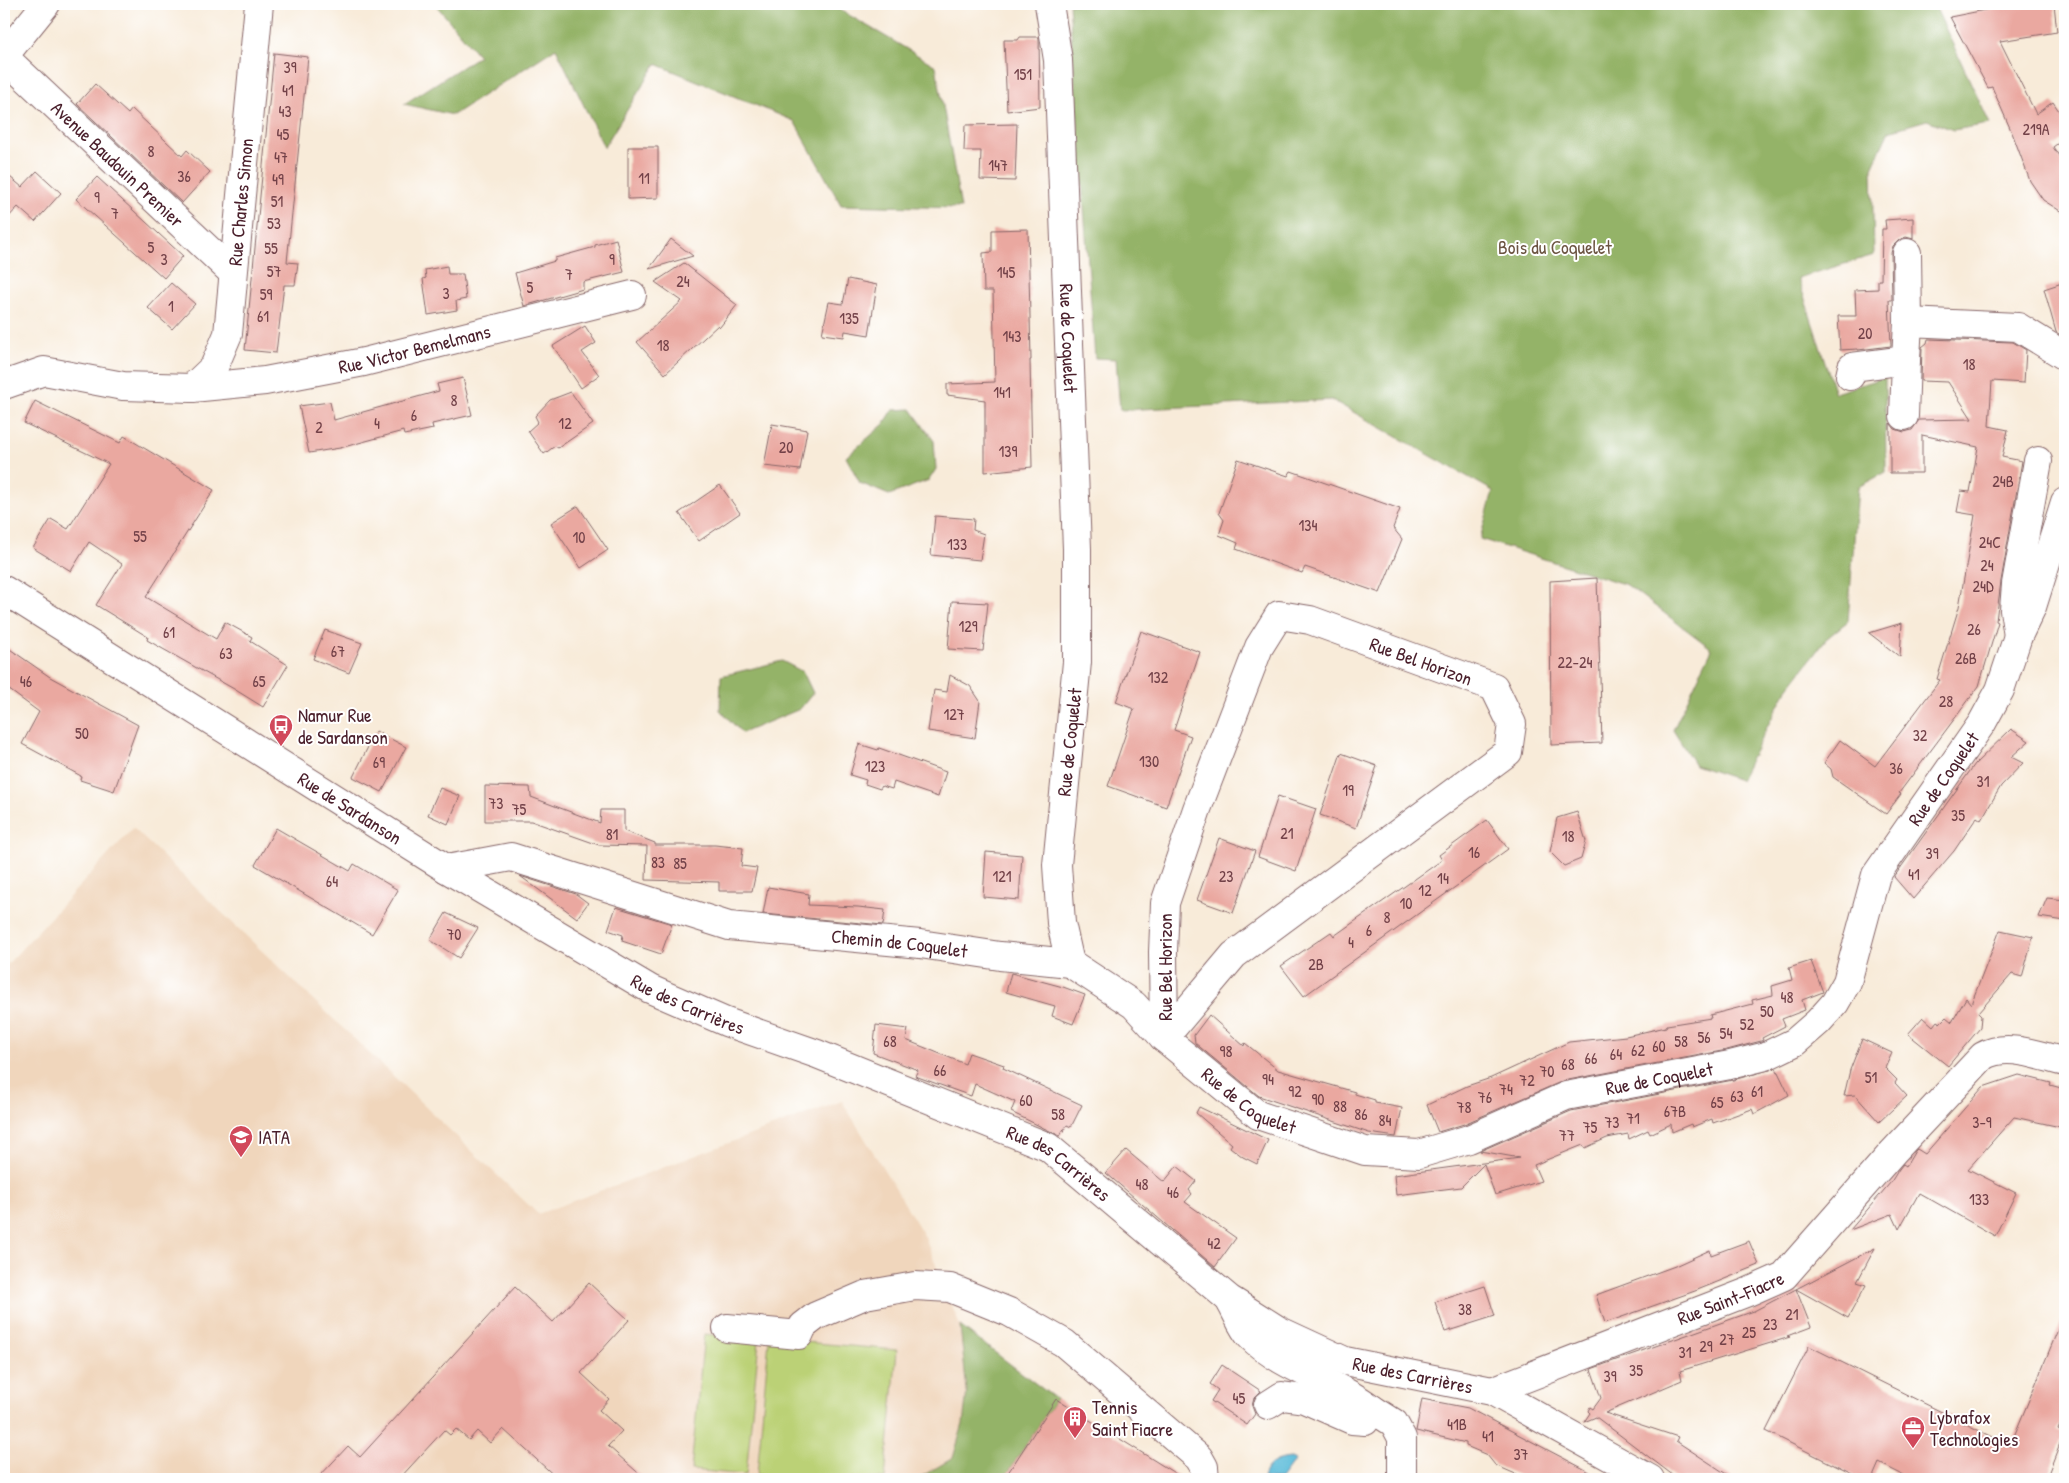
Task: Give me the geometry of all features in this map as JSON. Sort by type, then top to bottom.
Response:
[{"type":"street","points":[[4,57],[46,4]]},
{"type":"street","name":"Rue Charles Simon","points":[[192,388],[214,367],[228,334],[232,272],[260,4]]},
{"type":"street","name":"Rue de Coquelet","points":[[1049,4],[1058,60],[1077,549],[1077,662],[1057,865],[1061,923],[1070,963],[1134,1005],[1164,1038],[1258,1115],[1365,1152],[1419,1154],[1469,1138],[1566,1096],[1730,1065],[1766,1056],[1795,1042],[1818,1022],[1835,1003],[1847,982],[1876,875],[1982,723],[2000,690],[2018,636],[2032,607],[2065,502]]},
{"type":"street","name":"Avenue Baudouin Premier","points":[[4,57],[232,272]]},
{"type":"street","points":[[1904,416],[1908,322],[1907,253]]},
{"type":"street","name":"Rue Victor Bemelmans","points":[[4,384],[44,371],[123,386],[192,388],[265,381],[364,362],[632,295]]},
{"type":"street","points":[[1908,322],[2018,327],[2065,356]]},
{"type":"street","points":[[1850,376],[1852,366],[1906,360]]},
{"type":"street","points":[[2018,636],[2014,610],[2016,584],[2038,461]]},
{"type":"street","name":"Rue de Sardanson","points":[[4,590],[447,869]]},
{"type":"street","name":"Rue Bel Horizon","points":[[1279,614],[1310,620],[1494,687],[1512,724],[1508,752],[1234,955],[1164,1038],[1163,952],[1165,903],[1196,809],[1259,648],[1279,614]]},
{"type":"street","name":"Chemin de Coquelet","points":[[447,869],[511,857],[729,926],[920,944],[1000,956],[1070,963]]},
{"type":"street","name":"Rue des Carrières","points":[[447,869],[650,989],[726,1022],[826,1058],[1048,1147],[1229,1299],[1278,1330],[1345,1361],[1492,1391],[1650,1479]]},
{"type":"street","name":"Rue Saint-Fiacre","points":[[1492,1391],[1748,1292],[1784,1276],[1893,1152],[1983,1056],[1992,1050],[2004,1048],[2065,1062]]},
{"type":"street","points":[[727,1328],[799,1335],[803,1326],[816,1316],[865,1295],[915,1286],[950,1288],[1009,1312],[1064,1342],[1199,1458],[1204,1467],[1205,1479]]},
{"type":"street","points":[[1229,1299],[1249,1335],[1281,1360],[1358,1398],[1394,1423],[1402,1438],[1402,1479]]},
{"type":"street","points":[[1268,1405],[1282,1396],[1304,1399],[1352,1420],[1364,1420],[1372,1409]]},
{"type":"shaded area","name":"IATA","points":[[133,828],[538,1214],[842,1101],[925,1237],[960,1326],[967,1391],[963,1424],[953,1458],[917,1479],[4,1479],[4,968]]},
{"type":"green space","points":[[435,4],[830,4],[936,66],[961,208],[841,205],[794,121],[656,64],[604,147],[556,48],[453,115],[404,104],[479,56]]},
{"type":"green space","name":"Bois du Coquelet","points":[[1069,4],[1934,4],[1990,124],[1953,130],[1927,120],[1889,131],[1872,168],[1874,255],[1798,278],[1835,393],[1885,377],[1886,472],[1858,487],[1848,621],[1826,639],[1784,694],[1740,780],[1695,765],[1673,730],[1712,649],[1627,585],[1480,539],[1493,491],[1332,400],[1120,410],[1116,359],[1095,358]]},
{"type":"green space","points":[[911,409],[934,441],[936,469],[929,480],[889,495],[860,483],[846,457],[884,424],[893,410]]},
{"type":"green space","points":[[782,661],[803,672],[813,693],[800,709],[742,733],[720,710],[721,676]]},
{"type":"green space","points":[[960,1326],[1056,1399],[1004,1479],[917,1479],[953,1458],[963,1424],[967,1391]]},
{"type":"green space","points":[[704,1334],[759,1340],[746,1475],[691,1470]]},
{"type":"green space","points":[[769,1339],[897,1350],[885,1479],[804,1479],[757,1475]]},
{"type":"water","points":[[1291,1458],[1295,1460],[1281,1479],[1263,1477],[1270,1465],[1282,1459]]},
{"type":"building","points":[[2015,4],[2054,4],[2057,32],[2000,41],[2036,114],[2053,102],[2065,120],[2065,138],[2053,147],[2065,165],[2065,214],[2043,200],[2030,181],[1992,87],[1988,88],[1950,17]]},
{"type":"building","points":[[1020,37],[1039,37],[1040,107],[1007,111],[1004,40],[1018,40]]},
{"type":"building","points":[[274,53],[308,57],[287,262],[298,263],[295,285],[284,285],[276,353],[245,350]]},
{"type":"building","points":[[95,84],[128,114],[132,109],[182,156],[187,150],[210,172],[182,203],[77,104]]},
{"type":"building","points":[[1017,124],[1015,181],[980,180],[981,151],[964,151],[965,125]]},
{"type":"building","points":[[628,147],[658,147],[658,198],[628,199]]},
{"type":"building","points":[[37,171],[61,193],[35,222],[18,207],[4,222],[4,172],[22,187]]},
{"type":"building","points":[[97,177],[183,256],[164,278],[76,199]]},
{"type":"building","points":[[1913,218],[1913,239],[1906,237],[1899,240],[1893,246],[1891,253],[1892,300],[1889,300],[1891,346],[1840,350],[1838,316],[1856,316],[1855,290],[1878,289],[1878,280],[1881,280],[1882,229],[1886,229],[1885,220]]},
{"type":"building","points":[[1028,229],[1032,467],[985,472],[985,400],[947,395],[947,384],[995,382],[993,291],[984,291],[983,253],[992,252],[992,230]]},
{"type":"building","points":[[616,239],[624,272],[583,282],[583,289],[524,306],[515,273]]},
{"type":"building","points":[[671,239],[693,256],[649,269]]},
{"type":"building","points":[[684,263],[737,305],[720,327],[718,325],[665,374],[637,342],[682,301],[655,282]]},
{"type":"building","points":[[447,266],[448,274],[463,274],[466,299],[456,301],[457,310],[428,315],[423,279],[426,278],[425,270]]},
{"type":"building","points":[[848,279],[877,285],[869,335],[845,331],[844,337],[822,334],[829,302],[843,304]]},
{"type":"building","points":[[2065,282],[2065,338],[2056,332],[2044,289]]},
{"type":"building","points":[[171,283],[195,304],[172,329],[148,308]]},
{"type":"building","points":[[585,326],[596,343],[582,352],[599,375],[581,388],[553,346]]},
{"type":"building","points":[[1928,339],[2013,342],[2026,350],[2024,383],[1992,381],[1989,426],[2008,430],[2002,457],[2022,461],[2001,581],[1996,621],[1998,622],[1979,686],[1899,793],[1901,794],[1886,814],[1833,777],[1831,769],[1824,763],[1840,740],[1875,766],[1940,680],[1937,679],[1959,607],[1975,515],[1957,512],[1961,491],[1970,492],[1978,447],[1922,435],[1922,473],[1890,473],[1890,423],[1895,429],[1904,432],[1912,430],[1919,420],[1972,419],[1948,382],[1921,381],[1922,347],[1927,343]]},
{"type":"building","points":[[463,378],[472,415],[432,424],[433,429],[404,435],[403,431],[340,448],[309,453],[299,406],[330,402],[334,420],[439,391],[437,384]]},
{"type":"building","points":[[571,392],[593,424],[558,448],[555,446],[544,454],[528,431],[538,422],[535,416],[550,400]]},
{"type":"building","points":[[35,401],[120,443],[124,436],[214,490],[146,597],[216,639],[225,622],[252,637],[250,641],[288,665],[263,707],[147,640],[148,637],[96,605],[122,564],[89,542],[71,571],[33,548],[51,519],[68,529],[109,464],[24,423]]},
{"type":"building","points":[[772,424],[807,430],[800,470],[764,466]]},
{"type":"building","points":[[1238,459],[1288,476],[1291,471],[1400,509],[1393,528],[1402,539],[1380,593],[1305,567],[1302,573],[1236,549],[1238,543],[1219,535],[1224,520],[1219,513]]},
{"type":"building","points":[[720,485],[740,513],[699,541],[679,513]]},
{"type":"building","points":[[578,506],[608,550],[581,568],[551,523]]},
{"type":"building","points":[[935,516],[974,519],[973,530],[984,534],[980,560],[931,555]]},
{"type":"building","points":[[1597,578],[1602,743],[1551,745],[1550,581]]},
{"type":"building","points":[[952,601],[988,603],[983,651],[948,649]]},
{"type":"building","points":[[1902,623],[1900,657],[1869,633]]},
{"type":"building","points":[[325,630],[362,643],[349,673],[313,659]]},
{"type":"building","points":[[1141,631],[1200,652],[1174,730],[1191,736],[1166,807],[1108,786],[1134,709],[1116,702]]},
{"type":"building","points":[[4,645],[50,677],[138,725],[114,791],[80,780],[81,776],[22,744],[39,712],[4,686]]},
{"type":"building","points":[[950,675],[970,686],[980,701],[975,738],[928,731],[934,690],[947,692]]},
{"type":"building","points":[[2011,729],[2029,741],[2011,757],[2023,763],[2001,786],[1981,820],[1977,817],[1954,851],[1913,899],[1894,877],[1975,764]]},
{"type":"building","points":[[376,731],[406,747],[382,792],[353,777]]},
{"type":"building","points":[[859,744],[878,750],[879,748],[946,772],[938,797],[894,782],[892,789],[882,786],[880,789],[865,784],[866,780],[850,775]]},
{"type":"building","points":[[1341,753],[1377,766],[1356,828],[1320,815]]},
{"type":"building","points":[[485,786],[530,787],[531,797],[600,823],[601,810],[624,810],[624,831],[655,843],[655,845],[715,845],[743,848],[741,866],[757,868],[752,891],[719,891],[719,882],[646,880],[647,846],[599,845],[531,821],[485,821]]},
{"type":"building","points":[[440,788],[460,796],[448,824],[428,815]]},
{"type":"building","points":[[1278,796],[1316,809],[1296,871],[1258,857]]},
{"type":"building","points":[[1577,812],[1586,841],[1581,859],[1564,866],[1550,852],[1557,818]]},
{"type":"building","points":[[1487,820],[1508,849],[1304,996],[1281,966],[1331,932],[1334,936],[1442,860],[1439,855]]},
{"type":"building","points":[[276,828],[350,871],[354,864],[398,890],[372,934],[255,865]]},
{"type":"building","points":[[1219,838],[1255,851],[1233,913],[1197,900]]},
{"type":"building","points":[[986,852],[1022,855],[1019,900],[983,897]]},
{"type":"building","points":[[520,876],[576,894],[588,903],[577,918]]},
{"type":"building","points":[[768,887],[809,894],[808,905],[885,910],[883,925],[763,914]]},
{"type":"building","points":[[2047,898],[2065,900],[2065,921],[2039,917]]},
{"type":"building","points":[[616,907],[672,924],[661,954],[622,941],[623,935],[608,930]]},
{"type":"building","points":[[446,913],[478,928],[459,958],[430,940]]},
{"type":"building","points":[[2000,930],[2033,937],[2022,977],[2012,974],[1978,1013],[1981,1016],[1980,1028],[1948,1066],[1908,1034],[1923,1017],[1933,1026],[1937,1021],[1940,1023],[1946,1017],[1952,1022],[1966,998],[1971,1004]]},
{"type":"building","points":[[1811,961],[1823,992],[1802,1000],[1805,1010],[1782,1019],[1785,1026],[1762,1038],[1763,1040],[1761,1041],[1727,1050],[1563,1081],[1464,1124],[1438,1132],[1427,1105],[1467,1086],[1491,1078],[1569,1042],[1626,1036],[1666,1027],[1667,1025],[1711,1018],[1710,1015],[1753,1004],[1752,1000],[1773,995],[1772,986],[1792,980],[1789,968]]},
{"type":"building","points":[[1011,973],[1085,995],[1073,1024],[1052,1016],[1055,1006],[1006,992]]},
{"type":"building","points":[[1209,1015],[1244,1046],[1245,1043],[1278,1070],[1355,1092],[1355,1094],[1375,1100],[1375,1103],[1402,1108],[1396,1137],[1369,1133],[1259,1096],[1195,1043],[1194,1035]]},
{"type":"building","points":[[876,1025],[908,1029],[906,1040],[965,1064],[969,1053],[1004,1065],[1003,1068],[1082,1105],[1071,1127],[1067,1125],[1060,1136],[1011,1112],[1015,1102],[975,1084],[971,1096],[915,1076],[918,1070],[873,1053]]},
{"type":"building","points":[[1862,1039],[1892,1053],[1885,1068],[1897,1080],[1895,1083],[1907,1096],[1879,1122],[1855,1095],[1844,1096],[1850,1070]]},
{"type":"building","points":[[1776,1068],[1789,1095],[1754,1114],[1752,1109],[1713,1123],[1712,1119],[1692,1127],[1691,1124],[1672,1132],[1671,1124],[1650,1134],[1648,1130],[1629,1139],[1628,1134],[1607,1138],[1585,1148],[1583,1145],[1534,1165],[1541,1181],[1495,1195],[1484,1164],[1461,1187],[1396,1195],[1394,1175],[1520,1158],[1480,1151],[1571,1111],[1733,1080]]},
{"type":"building","points":[[2019,1075],[2051,1083],[2050,1085],[2065,1089],[2065,1128],[2014,1117],[1968,1169],[2016,1193],[1995,1236],[1919,1193],[1899,1229],[1892,1214],[1850,1230],[1891,1182],[1903,1164],[1906,1166],[1915,1151],[1917,1149],[1925,1154],[1983,1087]]},
{"type":"building","points":[[1199,1107],[1268,1140],[1257,1164],[1243,1157],[1230,1147],[1232,1144],[1196,1113]]},
{"type":"building","points":[[1126,1150],[1164,1182],[1177,1166],[1196,1181],[1189,1190],[1192,1194],[1185,1202],[1236,1238],[1215,1267],[1106,1173]]},
{"type":"building","points":[[1749,1241],[1759,1265],[1695,1291],[1605,1323],[1596,1295],[1675,1266],[1710,1250],[1711,1255]]},
{"type":"building","points":[[1875,1248],[1857,1282],[1866,1285],[1848,1318],[1796,1289]]},
{"type":"building","points":[[589,1283],[629,1320],[581,1373],[609,1399],[599,1410],[622,1431],[608,1446],[645,1479],[558,1479],[503,1429],[490,1443],[477,1431],[469,1440],[456,1429],[450,1435],[444,1430],[399,1479],[317,1479],[348,1446],[360,1457],[515,1287],[553,1322]]},
{"type":"building","points":[[1485,1286],[1495,1316],[1445,1332],[1435,1302]]},
{"type":"building","points":[[1796,1289],[1811,1327],[1787,1336],[1790,1337],[1680,1371],[1682,1380],[1605,1413],[1678,1437],[1676,1441],[1734,1479],[1678,1479],[1596,1417],[1584,1422],[1590,1413],[1588,1411],[1590,1407],[1593,1409],[1601,1398],[1591,1369],[1754,1311]]},
{"type":"building","points":[[2064,1315],[2065,1413],[2058,1430],[2064,1433],[2046,1479],[1911,1479],[1879,1463],[1872,1479],[1862,1479],[1766,1431],[1809,1346],[2010,1446]]},
{"type":"building","points":[[1222,1365],[1261,1391],[1254,1398],[1252,1406],[1255,1414],[1247,1425],[1211,1401],[1218,1390],[1210,1384]]},
{"type":"building","name":"Tennis Saint Fiacre","points":[[1056,1399],[1184,1479],[1004,1479]]},
{"type":"building","points":[[1422,1399],[1468,1408],[1603,1479],[1527,1479],[1495,1465],[1487,1455],[1466,1446],[1466,1443],[1416,1431]]},
{"type":"place","name":"Namur Rue de Sardanson","points":[[281,747]]},
{"type":"place","name":"IATA","points":[[241,1158]]},
{"type":"place","name":"Tennis Saint Fiacre","points":[[1075,1439]]},
{"type":"place","name":"Lybrafox Technologies","points":[[1913,1449]]}]
